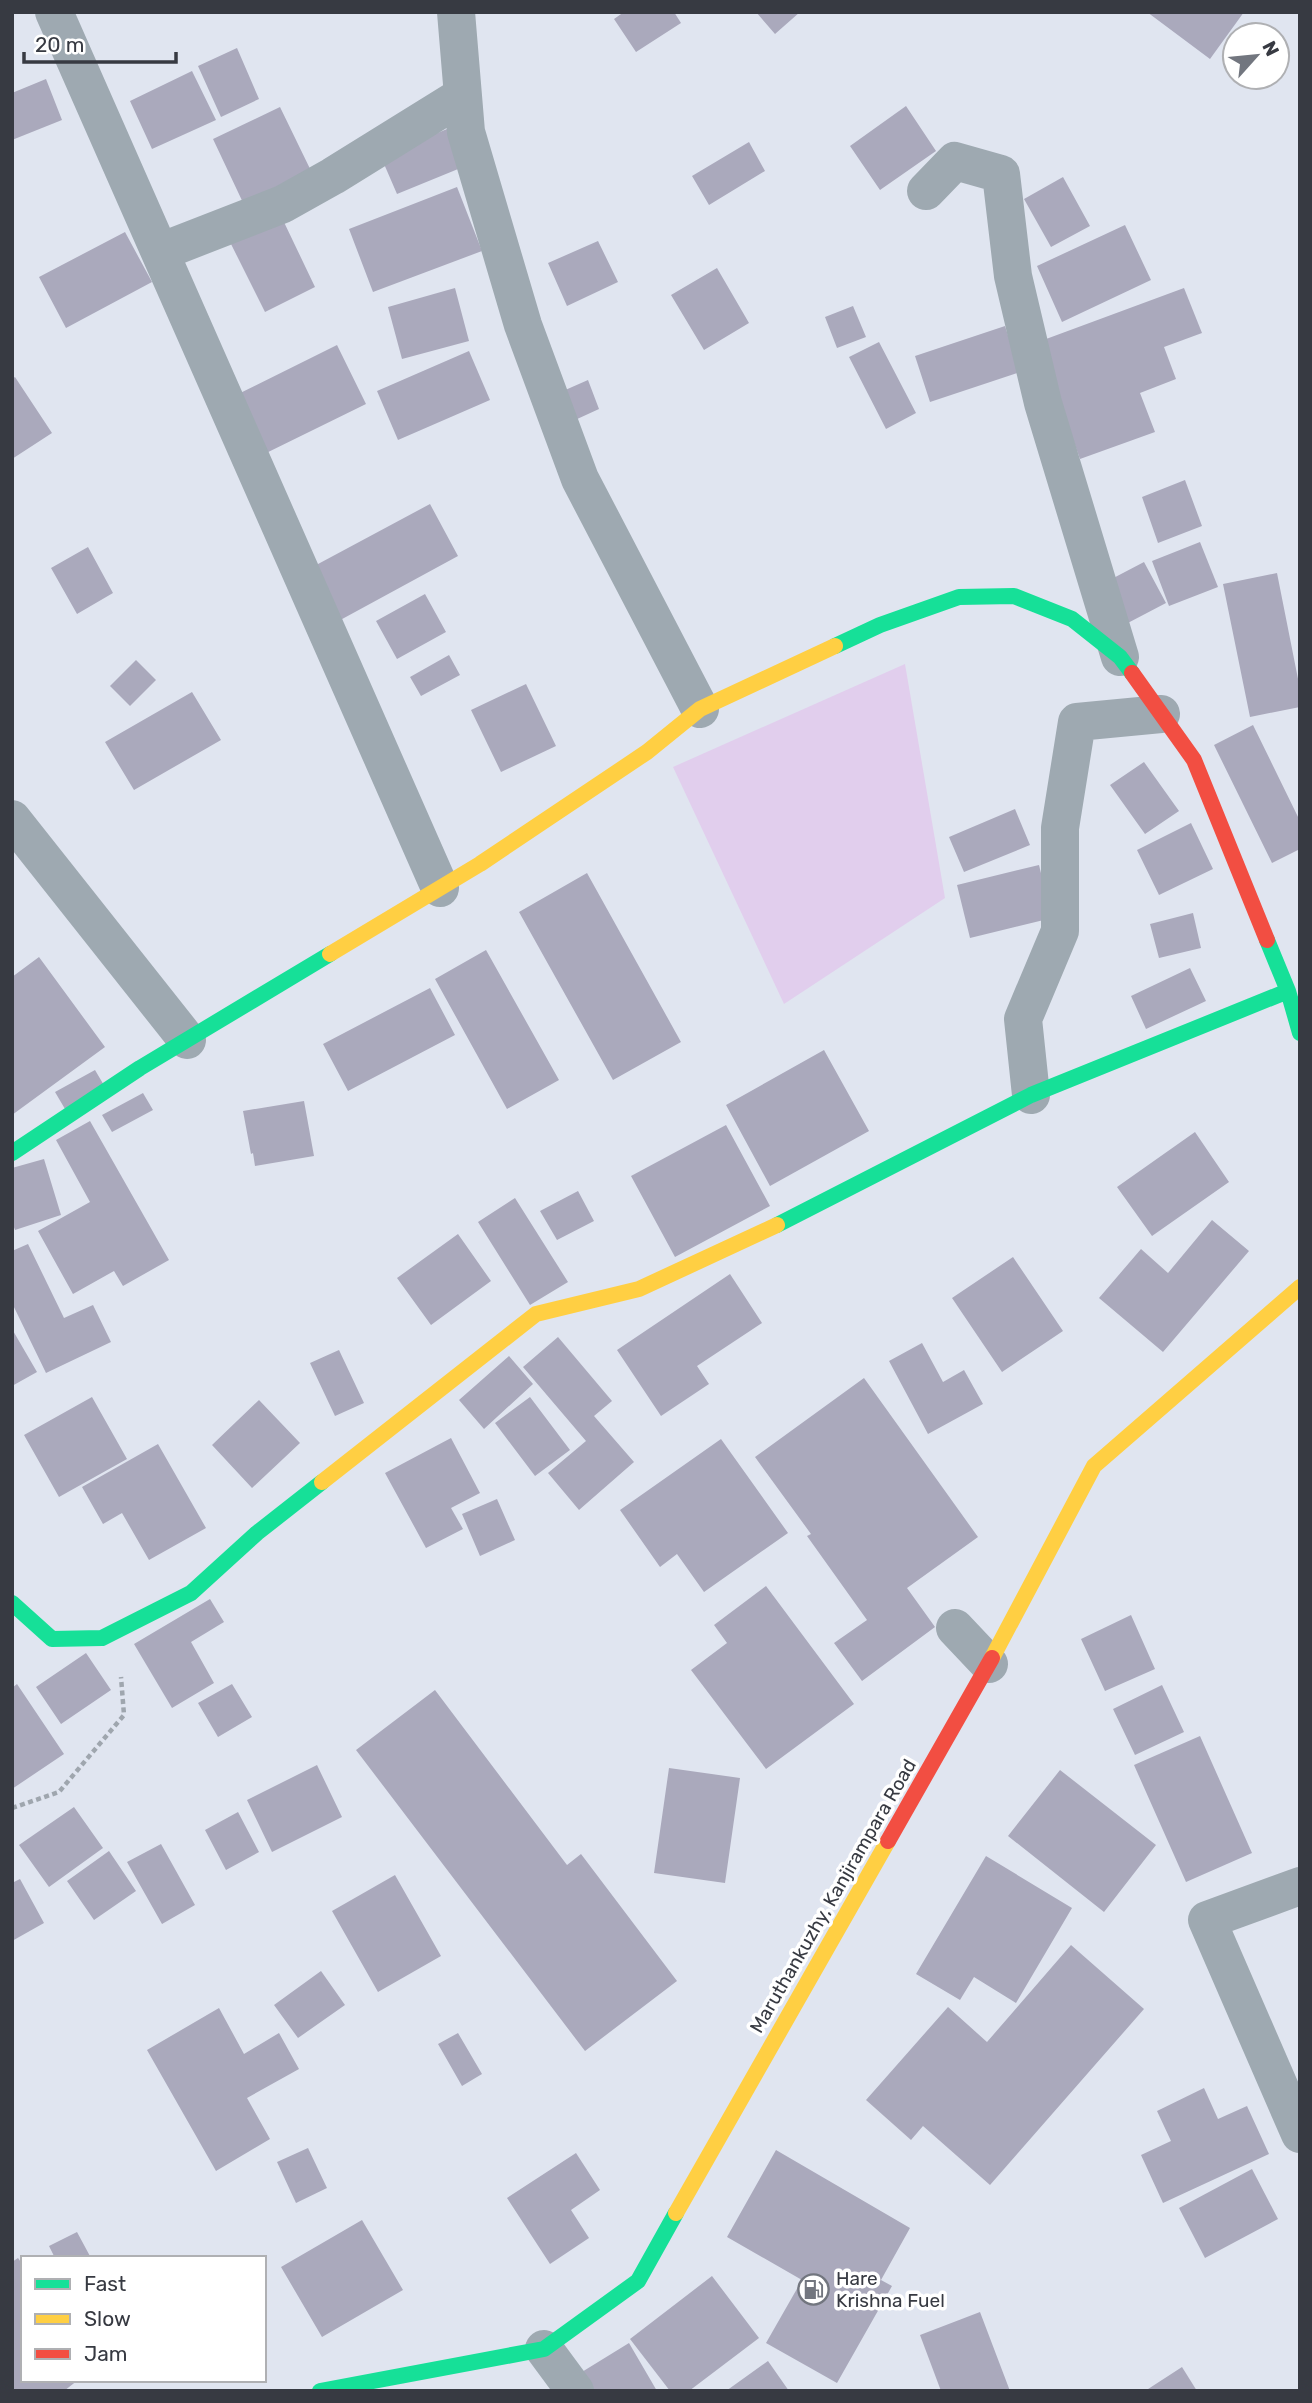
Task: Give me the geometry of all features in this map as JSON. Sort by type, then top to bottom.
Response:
[{"type":"street","points":[[54,12],[440,888]]},
{"type":"street","points":[[456,12],[466,132],[523,325],[580,480],[700,709]]},
{"type":"street","points":[[160,253],[283,204],[343,171],[462,96]]},
{"type":"street","points":[[926,191],[955,161],[1001,174],[1013,276],[1043,403],[1120,657]]},
{"type":"street","points":[[12,1153],[187,1040],[480,864],[646,752],[700,709],[880,625],[959,597],[1014,596],[1072,619],[1120,657],[1194,760],[1289,990],[1300,1033]]},
{"type":"street","points":[[1031,1095],[1023,1018],[1060,931],[1060,828],[1077,722],[1161,714]]},
{"type":"street","points":[[12,819],[187,1040]]},
{"type":"street","points":[[12,1603],[52,1639],[102,1637],[118,1630],[191,1593],[257,1533],[536,1314],[639,1289],[796,1216],[1031,1095],[1289,990]]},
{"type":"street","name":"Maruthankuzhy, Kanjirampara Road","points":[[320,2391],[544,2349],[638,2281],[989,1664],[1094,1465],[1300,1287]]},
{"type":"street","points":[[955,1628],[989,1664]]},
{"type":"street","points":[[1300,1886],[1207,1920],[1300,2134]]},
{"type":"street","points":[[544,2349],[575,2391]]},
{"type":"path","points":[[12,1808],[59,1792],[124,1715],[118,1630]]},
{"type":"shaded area","points":[[905,664],[945,898],[784,1004],[673,767]]},
{"type":"building","points":[[624,12],[674,12],[681,23],[636,52],[614,19]]},
{"type":"building","points":[[756,12],[800,12],[775,34]]},
{"type":"building","points":[[1147,12],[1244,12],[1237,21],[1221,21],[1221,44],[1210,59]]},
{"type":"building","points":[[237,48],[259,99],[221,117],[198,66]]},
{"type":"building","points":[[192,71],[216,120],[152,149],[130,101]]},
{"type":"building","points":[[46,79],[62,120],[12,140],[12,93]]},
{"type":"building","points":[[906,106],[936,151],[880,190],[850,146]]},
{"type":"building","points":[[280,107],[314,177],[246,209],[213,139]]},
{"type":"building","points":[[447,129],[463,167],[397,194],[381,157]]},
{"type":"building","points":[[749,142],[765,171],[709,205],[692,176]]},
{"type":"building","points":[[1063,177],[1090,226],[1051,247],[1024,199]]},
{"type":"building","points":[[457,187],[482,251],[373,292],[349,229]]},
{"type":"building","points":[[282,218],[315,287],[265,312],[231,244]]},
{"type":"building","points":[[1125,225],[1151,280],[1062,322],[1037,266]]},
{"type":"building","points":[[125,232],[152,282],[66,328],[39,277]]},
{"type":"building","points":[[598,241],[618,282],[567,306],[548,263]]},
{"type":"building","points":[[717,268],[749,323],[704,350],[671,295]]},
{"type":"building","points":[[455,288],[469,341],[402,359],[388,307]]},
{"type":"building","points":[[1184,288],[1202,333],[1164,347],[1176,379],[1140,393],[1155,432],[1080,459],[1038,342]]},
{"type":"building","points":[[853,306],[866,337],[837,348],[825,317]]},
{"type":"building","points":[[1005,326],[1020,372],[930,402],[915,356]]},
{"type":"building","points":[[879,342],[916,413],[886,429],[849,357]]},
{"type":"building","points":[[337,345],[366,404],[254,459],[226,400]]},
{"type":"building","points":[[469,351],[490,400],[398,440],[377,391]]},
{"type":"building","points":[[15,377],[52,433],[12,459],[12,379]]},
{"type":"building","points":[[588,380],[599,409],[575,420],[563,391]]},
{"type":"building","points":[[1185,480],[1202,526],[1158,543],[1142,497]]},
{"type":"building","points":[[430,504],[458,556],[333,624],[305,571]]},
{"type":"building","points":[[1200,542],[1218,587],[1169,606],[1152,561]]},
{"type":"building","points":[[88,547],[113,593],[77,614],[51,568]]},
{"type":"building","points":[[1144,562],[1166,603],[1124,625],[1102,584]]},
{"type":"building","points":[[1277,573],[1300,689],[1300,707],[1250,717],[1223,584]]},
{"type":"building","points":[[425,594],[446,632],[397,659],[376,621]]},
{"type":"building","points":[[449,655],[460,675],[421,696],[410,677]]},
{"type":"building","points":[[136,660],[156,680],[130,706],[110,686]]},
{"type":"building","points":[[526,684],[556,746],[501,772],[471,710]]},
{"type":"building","points":[[192,692],[221,740],[134,790],[105,742]]},
{"type":"building","points":[[1253,725],[1300,821],[1300,849],[1272,863],[1214,745]]},
{"type":"building","points":[[1144,762],[1179,811],[1145,834],[1110,785]]},
{"type":"building","points":[[1015,809],[1030,845],[964,872],[949,837]]},
{"type":"building","points":[[1191,823],[1213,869],[1159,895],[1137,850]]},
{"type":"building","points":[[1039,865],[1052,918],[970,938],[957,885]]},
{"type":"building","points":[[587,873],[681,1042],[613,1080],[519,912]]},
{"type":"building","points":[[1193,913],[1201,948],[1159,958],[1150,924]]},
{"type":"building","points":[[486,950],[559,1080],[507,1109],[435,979]]},
{"type":"building","points":[[39,957],[105,1047],[12,1115],[12,977]]},
{"type":"building","points":[[1190,968],[1206,1001],[1146,1029],[1131,996]]},
{"type":"building","points":[[430,988],[455,1035],[348,1091],[323,1044]]},
{"type":"building","points":[[824,1050],[869,1131],[770,1186],[726,1105]]},
{"type":"building","points":[[95,1070],[105,1087],[65,1109],[55,1092]]},
{"type":"building","points":[[143,1093],[153,1110],[112,1132],[102,1115]]},
{"type":"building","points":[[304,1101],[314,1156],[255,1166],[243,1111]]},
{"type":"building","points":[[90,1121],[169,1260],[123,1286],[114,1271],[73,1294],[38,1231],[90,1202],[56,1140]]},
{"type":"building","points":[[726,1125],[770,1206],[675,1257],[631,1176]]},
{"type":"building","points":[[1195,1132],[1229,1182],[1152,1236],[1117,1187]]},
{"type":"building","points":[[44,1159],[61,1215],[15,1230],[12,1222],[12,1168]]},
{"type":"building","points":[[578,1191],[594,1221],[557,1240],[540,1211]]},
{"type":"building","points":[[515,1198],[568,1282],[530,1305],[478,1222]]},
{"type":"building","points":[[1212,1220],[1249,1251],[1163,1352],[1099,1298],[1141,1249],[1168,1273]]},
{"type":"building","points":[[458,1234],[491,1281],[431,1325],[397,1278]]},
{"type":"building","points":[[28,1244],[64,1318],[93,1305],[111,1342],[46,1373],[12,1303],[12,1251]]},
{"type":"building","points":[[1013,1257],[1063,1331],[1002,1372],[952,1298]]},
{"type":"building","points":[[730,1274],[762,1323],[697,1366],[709,1384],[661,1416],[617,1350]]},
{"type":"building","points":[[12,1329],[37,1372],[12,1386]]},
{"type":"building","points":[[558,1337],[612,1401],[594,1416],[634,1462],[579,1510],[548,1473],[586,1441],[523,1367]]},
{"type":"building","points":[[922,1343],[943,1382],[964,1370],[983,1404],[928,1434],[889,1361]]},
{"type":"building","points":[[339,1350],[364,1403],[335,1416],[310,1363]]},
{"type":"building","points":[[509,1356],[533,1384],[484,1429],[459,1400]]},
{"type":"building","points":[[864,1378],[978,1537],[907,1588],[935,1627],[862,1681],[834,1643],[867,1620],[807,1536],[811,1534],[755,1457]]},
{"type":"building","points":[[92,1397],[127,1459],[59,1497],[24,1435]]},
{"type":"building","points":[[530,1397],[570,1450],[535,1476],[495,1423]]},
{"type":"building","points":[[259,1400],[300,1443],[252,1488],[212,1445]]},
{"type":"building","points":[[451,1438],[480,1493],[451,1508],[463,1529],[426,1548],[385,1473]]},
{"type":"building","points":[[721,1439],[788,1533],[704,1592],[677,1554],[660,1567],[620,1510]]},
{"type":"building","points":[[158,1444],[206,1528],[149,1560],[122,1513],[103,1524],[82,1487]]},
{"type":"building","points":[[497,1499],[515,1540],[480,1556],[462,1514]]},
{"type":"building","points":[[766,1586],[854,1704],[766,1769],[691,1670],[727,1643],[714,1625]]},
{"type":"building","points":[[210,1599],[224,1622],[191,1642],[214,1683],[172,1708],[134,1644]]},
{"type":"building","points":[[1131,1615],[1155,1669],[1105,1691],[1081,1639]]},
{"type":"building","points":[[86,1653],[111,1690],[61,1724],[36,1687]]},
{"type":"building","points":[[17,1684],[64,1754],[12,1789],[12,1688]]},
{"type":"building","points":[[232,1684],[252,1717],[218,1737],[198,1703]]},
{"type":"building","points":[[1162,1685],[1184,1732],[1135,1755],[1113,1709]]},
{"type":"building","points":[[435,1690],[567,1865],[581,1854],[677,1981],[585,2051],[356,1750]]},
{"type":"building","points":[[1200,1736],[1252,1853],[1186,1882],[1134,1765]]},
{"type":"building","points":[[317,1765],[342,1817],[272,1852],[247,1800]]},
{"type":"building","points":[[669,1768],[740,1778],[725,1883],[654,1873]]},
{"type":"building","points":[[1060,1770],[1156,1845],[1104,1912],[1008,1836]]},
{"type":"building","points":[[74,1807],[103,1848],[49,1887],[19,1845]]},
{"type":"building","points":[[238,1812],[259,1852],[226,1870],[205,1830]]},
{"type":"building","points":[[161,1844],[195,1905],[162,1924],[127,1862]]},
{"type":"building","points":[[109,1851],[136,1891],[94,1920],[67,1881]]},
{"type":"building","points":[[986,1856],[1072,1908],[1016,2003],[974,1977],[960,2000],[916,1974]]},
{"type":"building","points":[[395,1875],[441,1956],[378,1992],[332,1911]]},
{"type":"building","points":[[20,1879],[44,1923],[12,1941],[12,1883]]},
{"type":"building","points":[[1071,1945],[1144,2009],[990,2185],[923,2126],[911,2140],[866,2100],[948,2007],[987,2042]]},
{"type":"building","points":[[321,1971],[345,2005],[298,2038],[274,2005]]},
{"type":"building","points":[[219,2008],[244,2054],[279,2033],[299,2069],[247,2098],[270,2139],[216,2171],[147,2050]]},
{"type":"building","points":[[458,2033],[482,2074],[462,2086],[438,2044]]},
{"type":"building","points":[[1204,2088],[1218,2119],[1247,2106],[1269,2154],[1163,2203],[1141,2155],[1171,2141],[1157,2111]]},
{"type":"building","points":[[308,2148],[327,2188],[296,2203],[277,2162]]},
{"type":"building","points":[[776,2150],[910,2228],[881,2280],[892,2286],[837,2383],[766,2343],[802,2280],[727,2237]]},
{"type":"building","points":[[576,2153],[600,2190],[571,2210],[589,2238],[550,2264],[507,2198]]},
{"type":"building","points":[[1252,2169],[1278,2219],[1205,2258],[1179,2208]]},
{"type":"building","points":[[362,2220],[403,2290],[322,2337],[281,2267]]},
{"type":"building","points":[[77,2232],[90,2256],[54,2256],[49,2246]]},
{"type":"building","points":[[18,2258],[21,2262],[21,2382],[75,2382],[64,2391],[12,2391],[12,2262]]},
{"type":"building","points":[[712,2276],[759,2338],[689,2391],[670,2391],[630,2339]]},
{"type":"building","points":[[980,2312],[1010,2391],[941,2391],[920,2335]]},
{"type":"building","points":[[629,2343],[657,2391],[587,2391],[577,2375]]},
{"type":"building","points":[[768,2361],[789,2391],[726,2391]]},
{"type":"building","points":[[1182,2367],[1197,2391],[1145,2391]]},
{"type":"traffic: fast","points":[[835,646],[880,625],[959,597],[1014,596],[1072,619],[1120,657],[1132,673]]},
{"type":"traffic: fast","points":[[1267,940],[1288,991],[1300,1033]]},
{"type":"traffic: fast","points":[[12,1153],[140,1068],[330,954]]},
{"type":"traffic: fast","points":[[777,1225],[1031,1095],[1288,991]]},
{"type":"traffic: fast","points":[[12,1603],[52,1639],[102,1638],[191,1593],[257,1533],[322,1482]]},
{"type":"traffic: fast","points":[[320,2391],[544,2349],[638,2281],[676,2213]]},
{"type":"traffic: slow","points":[[330,954],[480,864],[647,752],[700,709],[835,646]]},
{"type":"traffic: slow","points":[[322,1482],[536,1314],[639,1289],[777,1225]]},
{"type":"traffic: slow","points":[[992,1658],[1094,1466],[1300,1287]]},
{"type":"traffic: slow","points":[[676,2213],[888,1841]]},
{"type":"traffic: jam","points":[[1132,673],[1194,760],[1267,940]]},
{"type":"traffic: jam","points":[[888,1841],[992,1658]]},
{"type":"place","name":"Hare Krishna Fuel","points":[[813,2289]]}]
